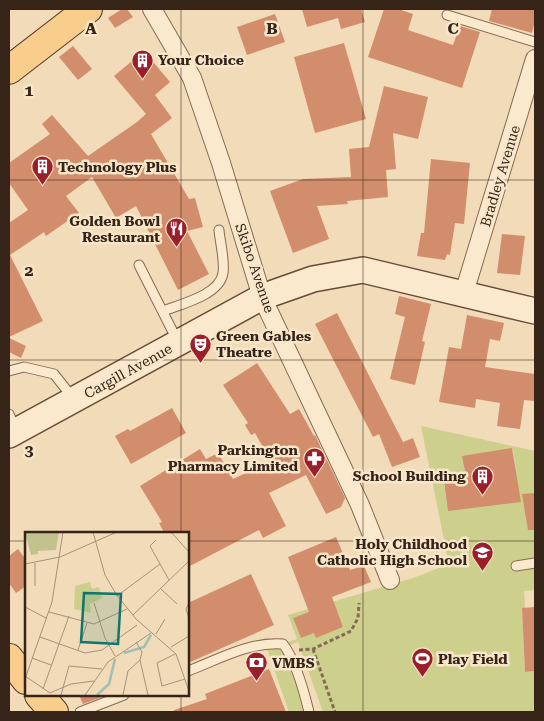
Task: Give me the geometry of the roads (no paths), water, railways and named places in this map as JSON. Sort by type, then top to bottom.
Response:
[{"type":"main road","points":[[9,70],[88,9]]},
{"type":"main road","name":"Cargill Avenue","points":[[11,427],[75,400],[262,297],[313,279],[363,270],[535,311]]},
{"type":"main road","points":[[9,658],[25,679]]},
{"type":"street","name":"Skibo Avenue","points":[[152,9],[192,78],[221,163],[262,297],[360,506],[390,580]]},
{"type":"street","name":"Bradley Avenue","points":[[464,293],[534,67]]},
{"type":"lane","points":[[447,15],[535,42]]},
{"type":"lane","points":[[163,311],[206,294],[219,285],[223,273],[219,230]]},
{"type":"lane","points":[[139,265],[179,343]]},
{"type":"lane","points":[[9,371],[24,366],[54,374],[75,400]]},
{"type":"lane","points":[[516,566],[535,563]]},
{"type":"lane","points":[[189,671],[249,648],[271,643],[283,644],[288,651],[306,698],[309,712]]},
{"type":"lane","points":[[80,712],[121,696]]},
{"type":"place","name":"Your Choice","points":[[142,79]]},
{"type":"place","name":"Technology Plus","points":[[42,186]]},
{"type":"place","name":"Golden Bowl Restaurant","points":[[176,248]]},
{"type":"place","name":"Green Gables Theatre","points":[[200,363]]},
{"type":"place","name":"Parkington Pharmacy Limited","points":[[314,477]]},
{"type":"place","name":"School Building","points":[[482,495]]},
{"type":"place","name":"Holy Childhood Catholic High School","points":[[483,571]]},
{"type":"place","name":"Play Field","points":[[422,678]]},
{"type":"place","name":"VMBS","points":[[256,682]]}]
